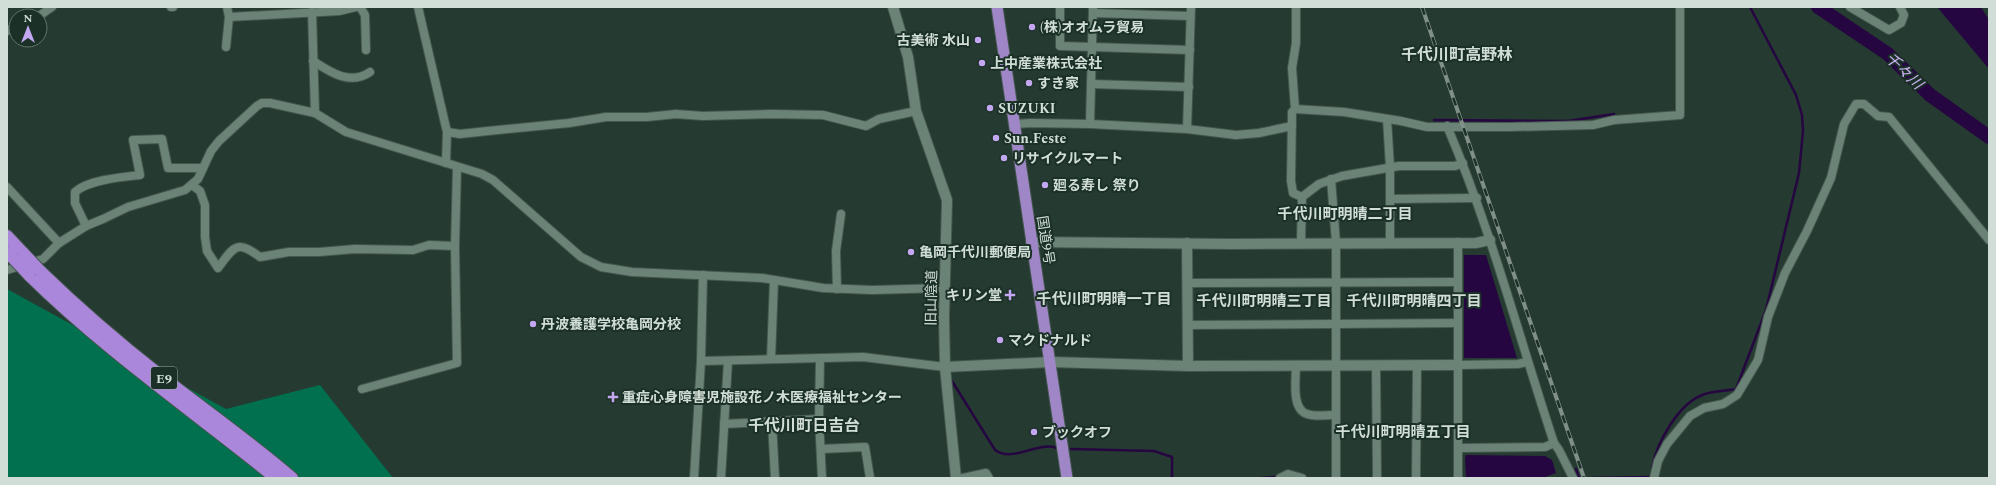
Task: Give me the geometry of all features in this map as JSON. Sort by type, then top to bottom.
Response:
[{"type":"highway","name":"国道9号","points":[[997,7],[1031,242],[1051,362],[1067,478]]},
{"type":"highway","name":"E9","points":[[7,236],[14,255],[35,273],[125,347],[256,448],[292,478]]},
{"type":"highway","name":"E9","points":[[35,273],[74,318],[119,356],[276,478]]},
{"type":"street","points":[[226,47],[229,17],[227,7]]},
{"type":"street","points":[[229,17],[339,11],[356,7]]},
{"type":"street","points":[[360,7],[365,15],[366,50]]},
{"type":"street","points":[[418,7],[447,132],[446,163]]},
{"type":"street","name":"旧山陰道","points":[[893,7],[908,57],[916,111],[947,200],[944,288],[945,367],[956,478]]},
{"type":"street","points":[[1060,7],[1060,46],[1190,50]]},
{"type":"street","points":[[1188,129],[1191,7]]},
{"type":"street","points":[[1296,7],[1296,43],[1292,68],[1295,109],[1292,112],[1291,181],[1293,193],[1302,197]]},
{"type":"street","points":[[1295,109],[1344,112],[1401,121],[1427,127],[1447,126],[1510,128],[1593,125],[1614,120],[1680,115],[1680,7]]},
{"type":"street","points":[[1850,7],[1889,30],[1901,23],[1904,15],[1900,7]]},
{"type":"street","points":[[1090,124],[1093,10],[1190,16]]},
{"type":"street","points":[[312,12],[315,113]]},
{"type":"street","points":[[314,61],[332,73],[349,78],[365,75],[370,72]]},
{"type":"street","points":[[1091,84],[1189,87]]},
{"type":"street","points":[[7,270],[42,260],[59,244],[86,226],[128,207],[185,190],[198,179],[211,151],[219,141],[262,103],[277,104],[315,113],[346,132],[482,174],[493,180],[581,257],[601,267],[632,272],[774,280],[837,289],[944,288]]},
{"type":"street","points":[[1654,478],[1658,461],[1666,444],[1690,416],[1704,408],[1723,404],[1737,395],[1758,360],[1768,317],[1784,273],[1807,232],[1831,178],[1844,124],[1856,104],[1864,104],[1878,116],[1889,117],[1989,240]]},
{"type":"street","points":[[447,132],[460,134],[562,124],[606,117],[647,117],[676,114],[703,116],[773,114],[823,115],[866,126],[880,119],[916,111]]},
{"type":"street","points":[[1387,119],[1390,167],[1390,243]]},
{"type":"street","points":[[1014,124],[1090,124],[1188,129],[1236,135],[1260,133],[1292,126]]},
{"type":"street","points":[[1447,126],[1477,198],[1527,362],[1554,443],[1573,478]]},
{"type":"street","points":[[86,226],[75,203],[75,192],[80,188],[101,181],[140,175],[133,140],[162,139],[168,168],[204,168]]},
{"type":"street","points":[[1302,197],[1320,184],[1331,179],[1390,167],[1455,166],[1463,163]]},
{"type":"street","points":[[362,389],[458,363],[455,246],[458,167]]},
{"type":"street","points":[[1331,179],[1336,243],[1336,478]]},
{"type":"street","points":[[192,185],[200,190],[205,205],[205,237],[207,251],[218,268],[232,250],[239,247],[247,248],[260,257],[289,252],[319,252],[355,249],[413,250],[429,245],[455,246]]},
{"type":"street","points":[[7,187],[59,244]]},
{"type":"street","points":[[1301,243],[1302,197]]},
{"type":"street","points":[[1390,199],[1477,198]]},
{"type":"street","points":[[837,289],[836,251],[841,214]]},
{"type":"street","points":[[1031,242],[1476,243],[1490,240]]},
{"type":"street","points":[[1458,242],[1458,478]]},
{"type":"street","points":[[1187,243],[1188,366]]},
{"type":"street","points":[[694,478],[701,361],[703,275]]},
{"type":"street","points":[[771,359],[774,280]]},
{"type":"street","points":[[1188,283],[1336,284],[1457,282]]},
{"type":"street","points":[[1188,325],[1457,323]]},
{"type":"street","points":[[701,361],[864,357],[945,367],[1051,362],[1188,366],[1457,365],[1518,364],[1527,362]]},
{"type":"street","points":[[820,358],[819,419],[822,478]]},
{"type":"street","points":[[721,478],[728,361]]},
{"type":"street","points":[[1376,365],[1377,478]]},
{"type":"street","points":[[1416,365],[1416,478]]},
{"type":"street","points":[[1296,366],[1296,397],[1300,409],[1305,414],[1335,415]]},
{"type":"street","points":[[724,424],[819,419]]},
{"type":"street","points":[[772,422],[775,478]]},
{"type":"street","points":[[1458,448],[1545,447],[1554,443]]},
{"type":"street","points":[[821,449],[865,447],[870,478]]},
{"type":"street","points":[[963,478],[986,473],[989,478]]},
{"type":"street","points":[[1280,478],[1288,474],[1302,478]]},
{"type":"green space","points":[[7,289],[226,409],[320,385],[393,478],[7,478]]},
{"type":"shaded area","points":[[1937,7],[1981,7],[1989,20],[1989,69]]},
{"type":"shaded area","points":[[1464,255],[1486,255],[1517,358],[1464,358]]},
{"type":"shaded area","points":[[1466,455],[1545,456],[1552,460],[1556,473],[1542,478],[1466,478]]},
{"type":"waterway","points":[[1652,468],[1664,435],[1686,405],[1695,398],[1705,394],[1736,389],[1766,310],[1799,173],[1803,131],[1802,115],[1796,95],[1750,7]]},
{"type":"waterway","name":"千々川","points":[[1818,7],[1888,54],[1930,95],[1989,137]]},
{"type":"waterway","points":[[1434,120],[1568,121],[1614,114]]},
{"type":"waterway","points":[[952,381],[995,450],[1009,454],[1041,447],[1057,448]]},
{"type":"waterway","points":[[1071,449],[1154,451],[1172,457],[1172,478]]},
{"type":"waterway","points":[[1576,469],[1579,478]]},
{"type":"waterway","points":[[1261,478],[1275,477]]},
{"type":"waterway","points":[[1593,478],[1651,477]]},
{"type":"railway","points":[[1422,7],[1584,478]]},
{"type":"place","name":"(株)オオムラ貿易","points":[[1032,27]]},
{"type":"place","name":"古美術 水山","points":[[978,40]]},
{"type":"place","name":"上中産業株式会社","points":[[982,63]]},
{"type":"place","name":"すき家","points":[[1029,83]]},
{"type":"place","name":"SUZUKI","points":[[990,108]]},
{"type":"place","name":"Sun.Feste","points":[[996,138]]},
{"type":"place","name":"リサイクルマート","points":[[1004,158]]},
{"type":"place","name":"廻る寿し 祭り","points":[[1045,185]]},
{"type":"place","name":"亀岡千代川郵便局","points":[[911,252]]},
{"type":"place","name":"キリン堂","points":[[1010,295]]},
{"type":"place","name":"丹波養護学校亀岡分校","points":[[533,324]]},
{"type":"place","name":"マクドナルド","points":[[1000,340]]},
{"type":"place","name":"重症心身障害児施設花ノ木医療福祉センター","points":[[613,397]]},
{"type":"place","name":"ブックオフ","points":[[1034,432]]},
{"type":"district","name":"千代川町高野林","points":[[1457,54]]},
{"type":"district","name":"千代川町明晴二丁目","points":[[1345,214]]},
{"type":"district","name":"千代川町明晴一丁目","points":[[1104,299]]},
{"type":"district","name":"千代川町明晴三丁目","points":[[1264,301]]},
{"type":"district","name":"千代川町明晴四丁目","points":[[1414,301]]},
{"type":"district","name":"千代川町日吉台","points":[[804,425]]},
{"type":"district","name":"千代川町明晴五丁目","points":[[1403,432]]}]
